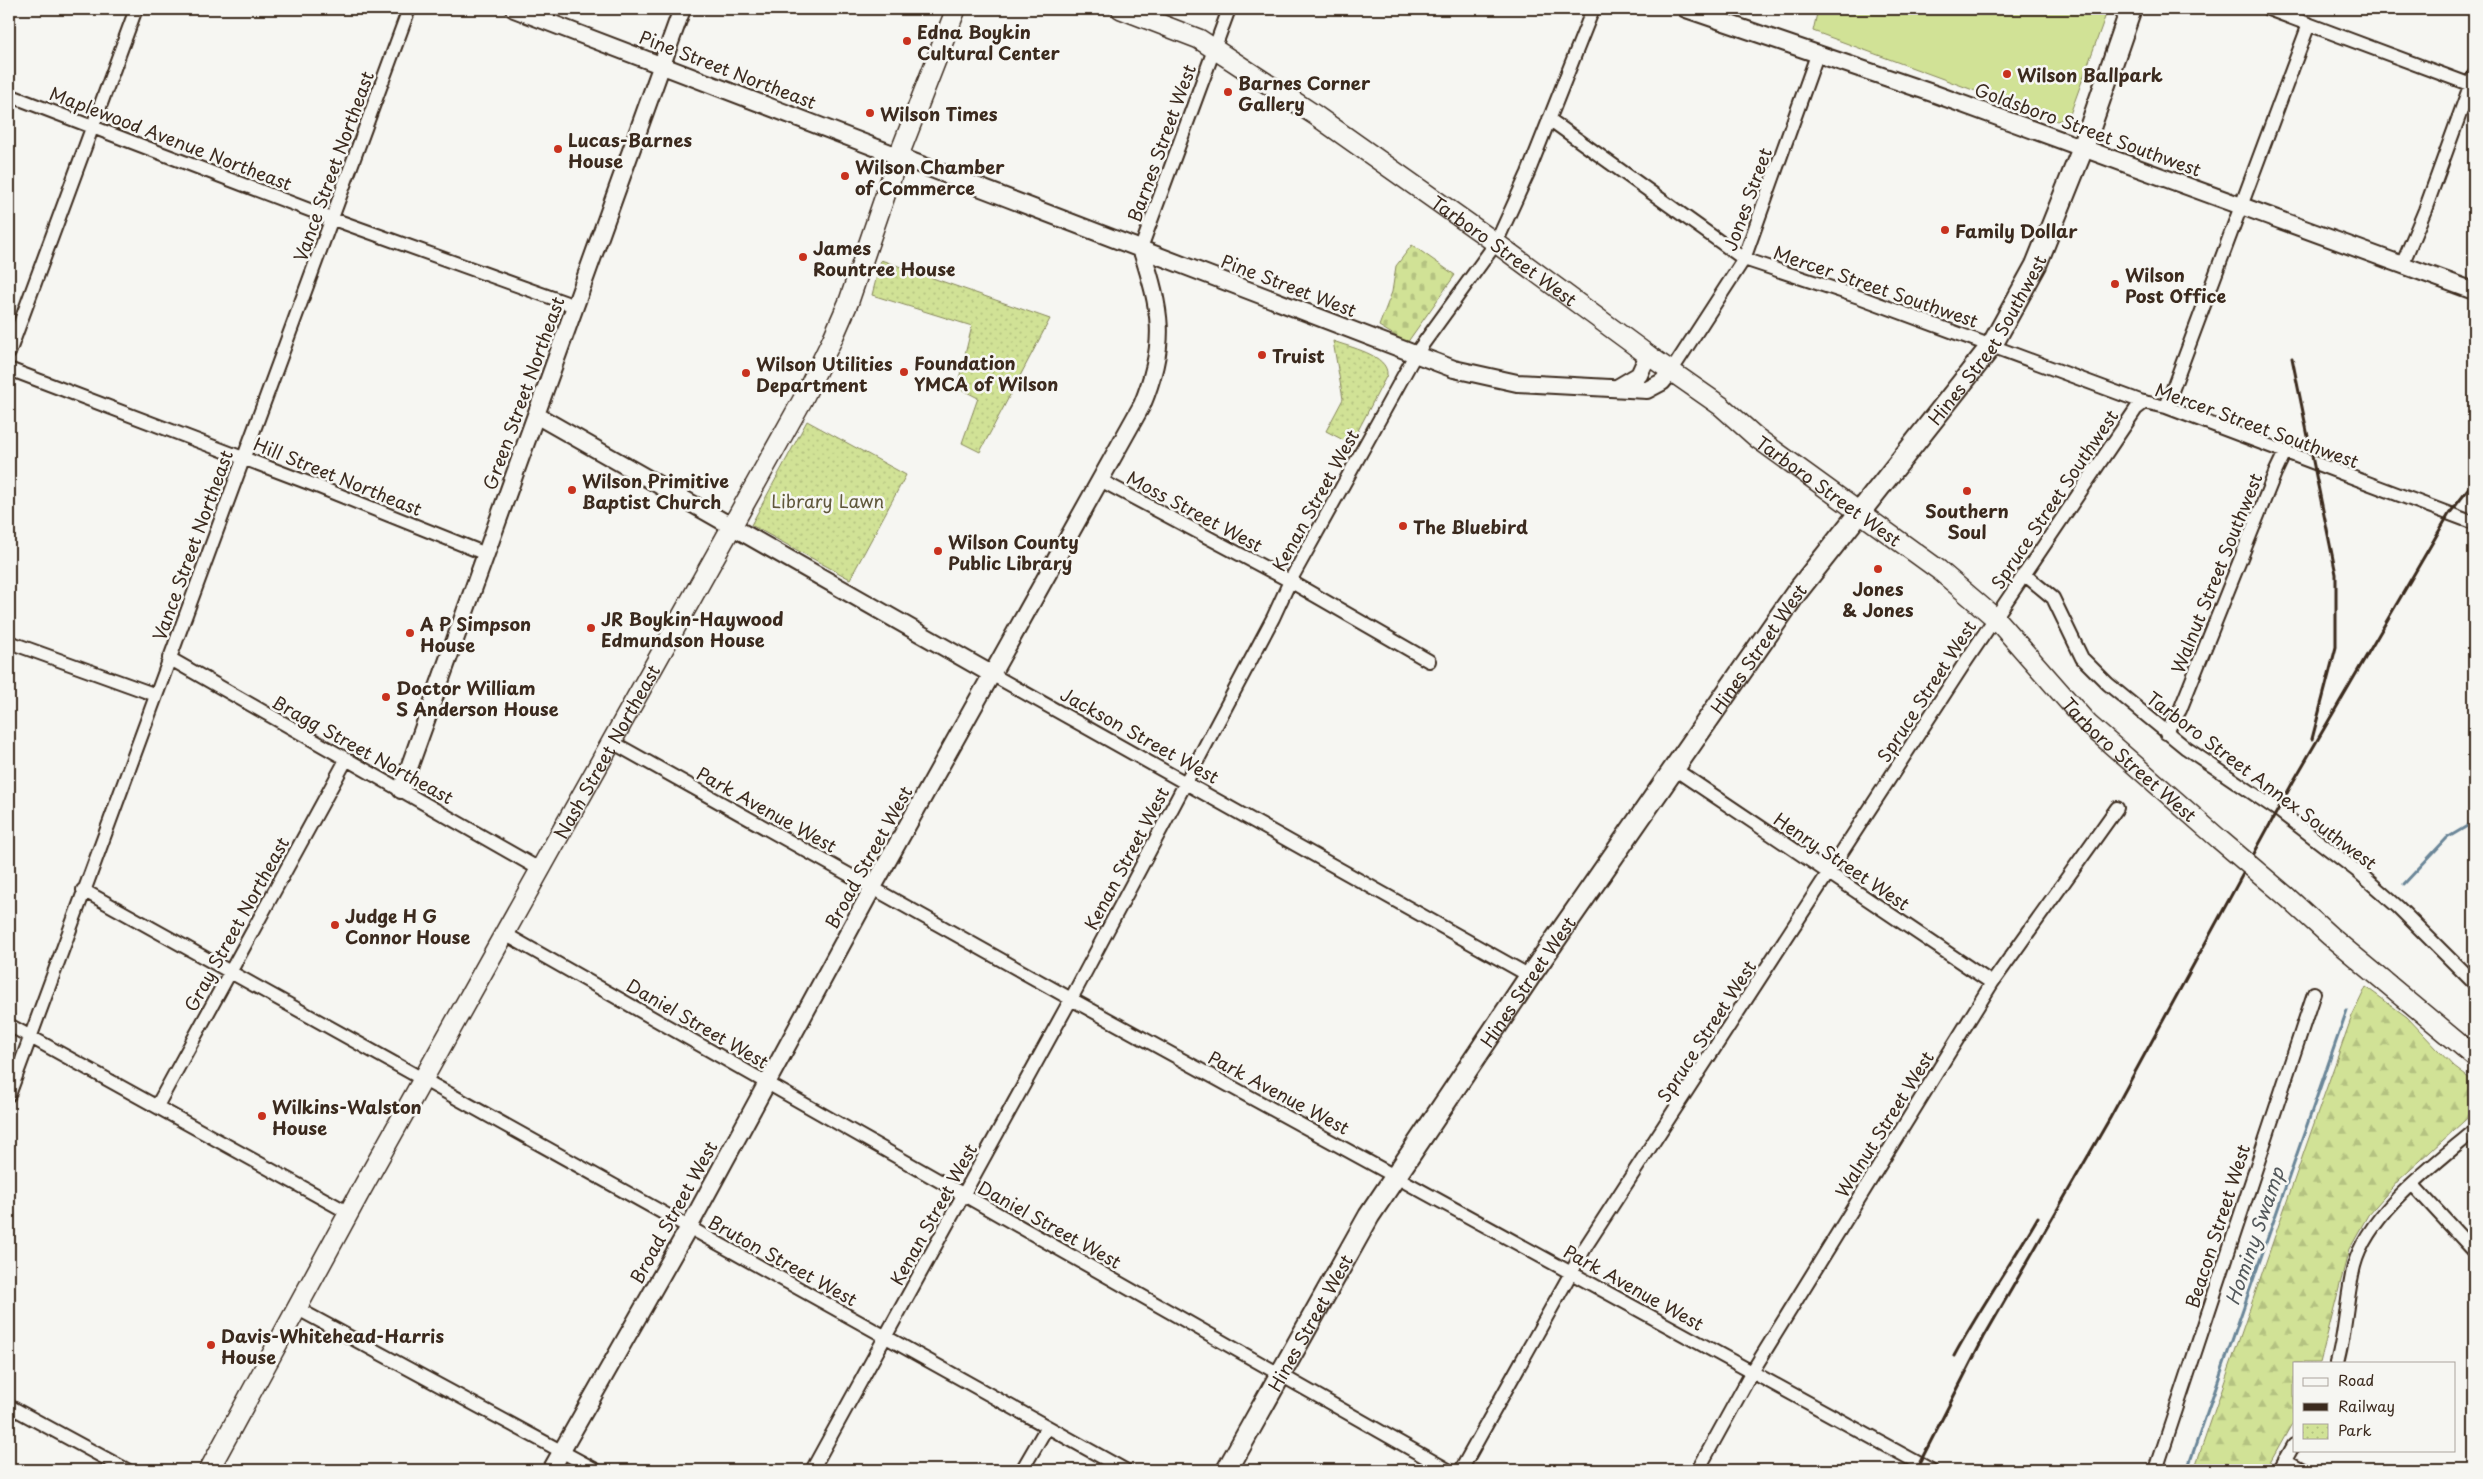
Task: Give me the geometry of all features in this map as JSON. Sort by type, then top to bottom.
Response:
[{"type":"main road","name":"Nash Street Northeast","points":[[208,1470],[349,1213],[803,399],[849,301],[898,155],[956,9]]},
{"type":"main road","name":"Tarboro Street West","points":[[1121,9],[1200,39],[1315,115],[1496,243],[1648,355],[1672,370],[1721,406],[1757,438],[1939,570],[1995,618],[2088,724],[2330,936],[2474,1056]]},
{"type":"main road","name":"Hines Street Southwest","points":[[1859,513],[1992,345],[2036,265],[2083,148],[2131,9]]},
{"type":"main road","name":"Hines Street West","points":[[1227,1470],[1338,1269],[1396,1175],[1672,768],[1796,593],[1859,513]]},
{"type":"street","points":[[9,353],[90,127],[136,9]]},
{"type":"street","name":"Vance Street Northeast","points":[[9,1095],[409,9]]},
{"type":"street","name":"Pine Street Northeast","points":[[514,9],[898,155]]},
{"type":"street","name":"Green Street Northeast","points":[[401,790],[682,9]]},
{"type":"street","name":"Barnes Street West","points":[[1141,248],[1229,9]]},
{"type":"street","name":"Kenan Street West","points":[[812,1470],[1071,999],[1273,618],[1290,581],[1415,355],[1496,243],[1593,9]]},
{"type":"street","name":"Goldsboro Street Southwest","points":[[1686,9],[2083,148],[2474,292]]},
{"type":"street","points":[[2268,9],[2473,82],[2425,210],[2402,265]]},
{"type":"street","points":[[2166,407],[2309,24]]},
{"type":"street","name":"Jones Street","points":[[1672,370],[1744,259],[1817,55]]},
{"type":"street","name":"Maplewood Avenue Northeast","points":[[9,95],[333,219],[575,306]]},
{"type":"street","name":"Mercer Street Southwest","points":[[1549,119],[1744,259],[1992,345],[2145,402],[2166,407],[2474,524]]},
{"type":"street","name":"Pine Street West","points":[[898,155],[1454,369],[1517,383],[1647,390],[1662,382],[1672,370]]},
{"type":"street","name":"Broad Street West","points":[[551,1470],[689,1227],[872,888],[1102,481],[1142,405],[1156,366],[1159,312],[1141,248]]},
{"type":"street","points":[[1617,388],[1639,375],[1648,355]]},
{"type":"street","name":"Hill Street Northeast","points":[[9,369],[243,458],[486,554]]},
{"type":"street","name":"Spruce Street Southwest","points":[[1995,618],[2136,409],[2145,402]]},
{"type":"street","name":"Jackson Street West","points":[[536,415],[993,675],[1530,976]]},
{"type":"street","name":"Walnut Street Southwest","points":[[2166,733],[2180,710],[2285,452]]},
{"type":"street","name":"Moss Street West","points":[[1102,481],[1290,581],[1429,661]]},
{"type":"street","name":"Tarboro Street Annex Southwest","points":[[2024,574],[2053,598],[2082,658],[2108,684],[2166,733],[2279,811],[2357,871],[2398,907],[2474,983]]},
{"type":"street","name":"Spruce Street West","points":[[1460,1470],[1573,1273],[1586,1246],[1995,618]]},
{"type":"street","points":[[9,642],[156,695]]},
{"type":"street","name":"Bragg Street Northeast","points":[[169,658],[541,870]]},
{"type":"street","name":"Park Avenue West","points":[[612,742],[1071,999],[1396,1175],[1931,1470]]},
{"type":"street","name":"Gray Street Northeast","points":[[157,1106],[346,760]]},
{"type":"street","name":"Henry Street West","points":[[1672,768],[1992,983]]},
{"type":"street","name":"Walnut Street West","points":[[1698,1470],[1752,1372],[1992,983],[2117,808]]},
{"type":"street","name":"Bruton Street West","points":[[83,890],[1125,1470]]},
{"type":"street","name":"Daniel Street West","points":[[505,934],[1448,1470]]},
{"type":"street","name":"Beacon Street West","points":[[2156,1470],[2314,993]]},
{"type":"street","points":[[9,1025],[349,1213]]},
{"type":"street","points":[[2337,1362],[2354,1264],[2362,1247],[2376,1224],[2413,1185],[2474,1131]]},
{"type":"street","points":[[2413,1185],[2474,1251]]},
{"type":"street","points":[[298,1309],[596,1470]]},
{"type":"street","points":[[9,1406],[127,1470]]},
{"type":"street","points":[[1022,1470],[1047,1427]]},
{"type":"street","points":[[2293,1447],[2282,1465],[2303,1470]]},
{"type":"green space","name":"Wilson Ballpark","points":[[1818,9],[2108,9],[2069,117],[2057,121],[1813,31]]},
{"type":"green space","points":[[1412,245],[1455,275],[1407,343],[1379,326],[1392,292],[1396,266]]},
{"type":"green space","points":[[881,260],[1050,319],[980,452],[962,443],[978,398],[957,387],[972,326],[872,295]]},
{"type":"green space","points":[[1333,341],[1375,357],[1386,368],[1387,375],[1351,444],[1326,431],[1343,399]]},
{"type":"green space","name":"Library Lawn","points":[[807,421],[906,475],[850,579],[751,525]]},
{"type":"green space","points":[[2366,987],[2407,1017],[2454,1067],[2474,1082],[2474,1112],[2399,1180],[2368,1215],[2349,1249],[2320,1362],[2293,1362],[2293,1422],[2266,1470],[2194,1470],[2305,1149],[2352,1016]]},
{"type":"waterway","name":"Hominy Swamp","points":[[2404,884],[2447,838],[2474,822]]},
{"type":"waterway","name":"Hominy Swamp","points":[[2187,1470],[2347,1010]]},
{"type":"railway","points":[[2292,358],[2336,574],[2336,647],[2312,739]]},
{"type":"railway","points":[[1916,1470],[1984,1337],[2110,1118],[2293,782],[2449,514],[2474,482]]},
{"type":"railway","points":[[1954,1356],[2038,1217]]},
{"type":"place","name":"Edna Boykin Cultural Center","points":[[907,41]]},
{"type":"place","name":"Wilson Ballpark","points":[[2007,74]]},
{"type":"place","name":"Barnes Corner Gallery","points":[[1228,92]]},
{"type":"place","name":"Wilson Times","points":[[870,113]]},
{"type":"place","name":"Lucas-Barnes House","points":[[558,149]]},
{"type":"place","name":"Wilson Chamber of Commerce","points":[[845,176]]},
{"type":"place","name":"Family Dollar","points":[[1945,230]]},
{"type":"place","name":"James Rountree House","points":[[803,257]]},
{"type":"place","name":"Wilson Post Office","points":[[2115,284]]},
{"type":"place","name":"Truist","points":[[1262,355]]},
{"type":"place","name":"Foundation YMCA of Wilson","points":[[904,372]]},
{"type":"place","name":"Wilson Utilities Department","points":[[746,373]]},
{"type":"place","name":"Wilson Primitive Baptist Church","points":[[572,490]]},
{"type":"place","name":"Southern Soul","points":[[1967,491]]},
{"type":"place","name":"The Bluebird","points":[[1403,526]]},
{"type":"place","name":"Wilson County Public Library","points":[[938,551]]},
{"type":"place","name":"Jones & Jones","points":[[1878,569]]},
{"type":"place","name":"JR Boykin-Haywood Edmundson House","points":[[591,628]]},
{"type":"place","name":"A P Simpson House","points":[[410,633]]},
{"type":"place","name":"Doctor William S Anderson House","points":[[386,697]]},
{"type":"place","name":"Judge H G Connor House","points":[[335,925]]},
{"type":"place","name":"Wilkins-Walston House","points":[[262,1116]]},
{"type":"place","name":"Davis-Whitehead-Harris House","points":[[211,1345]]}]
